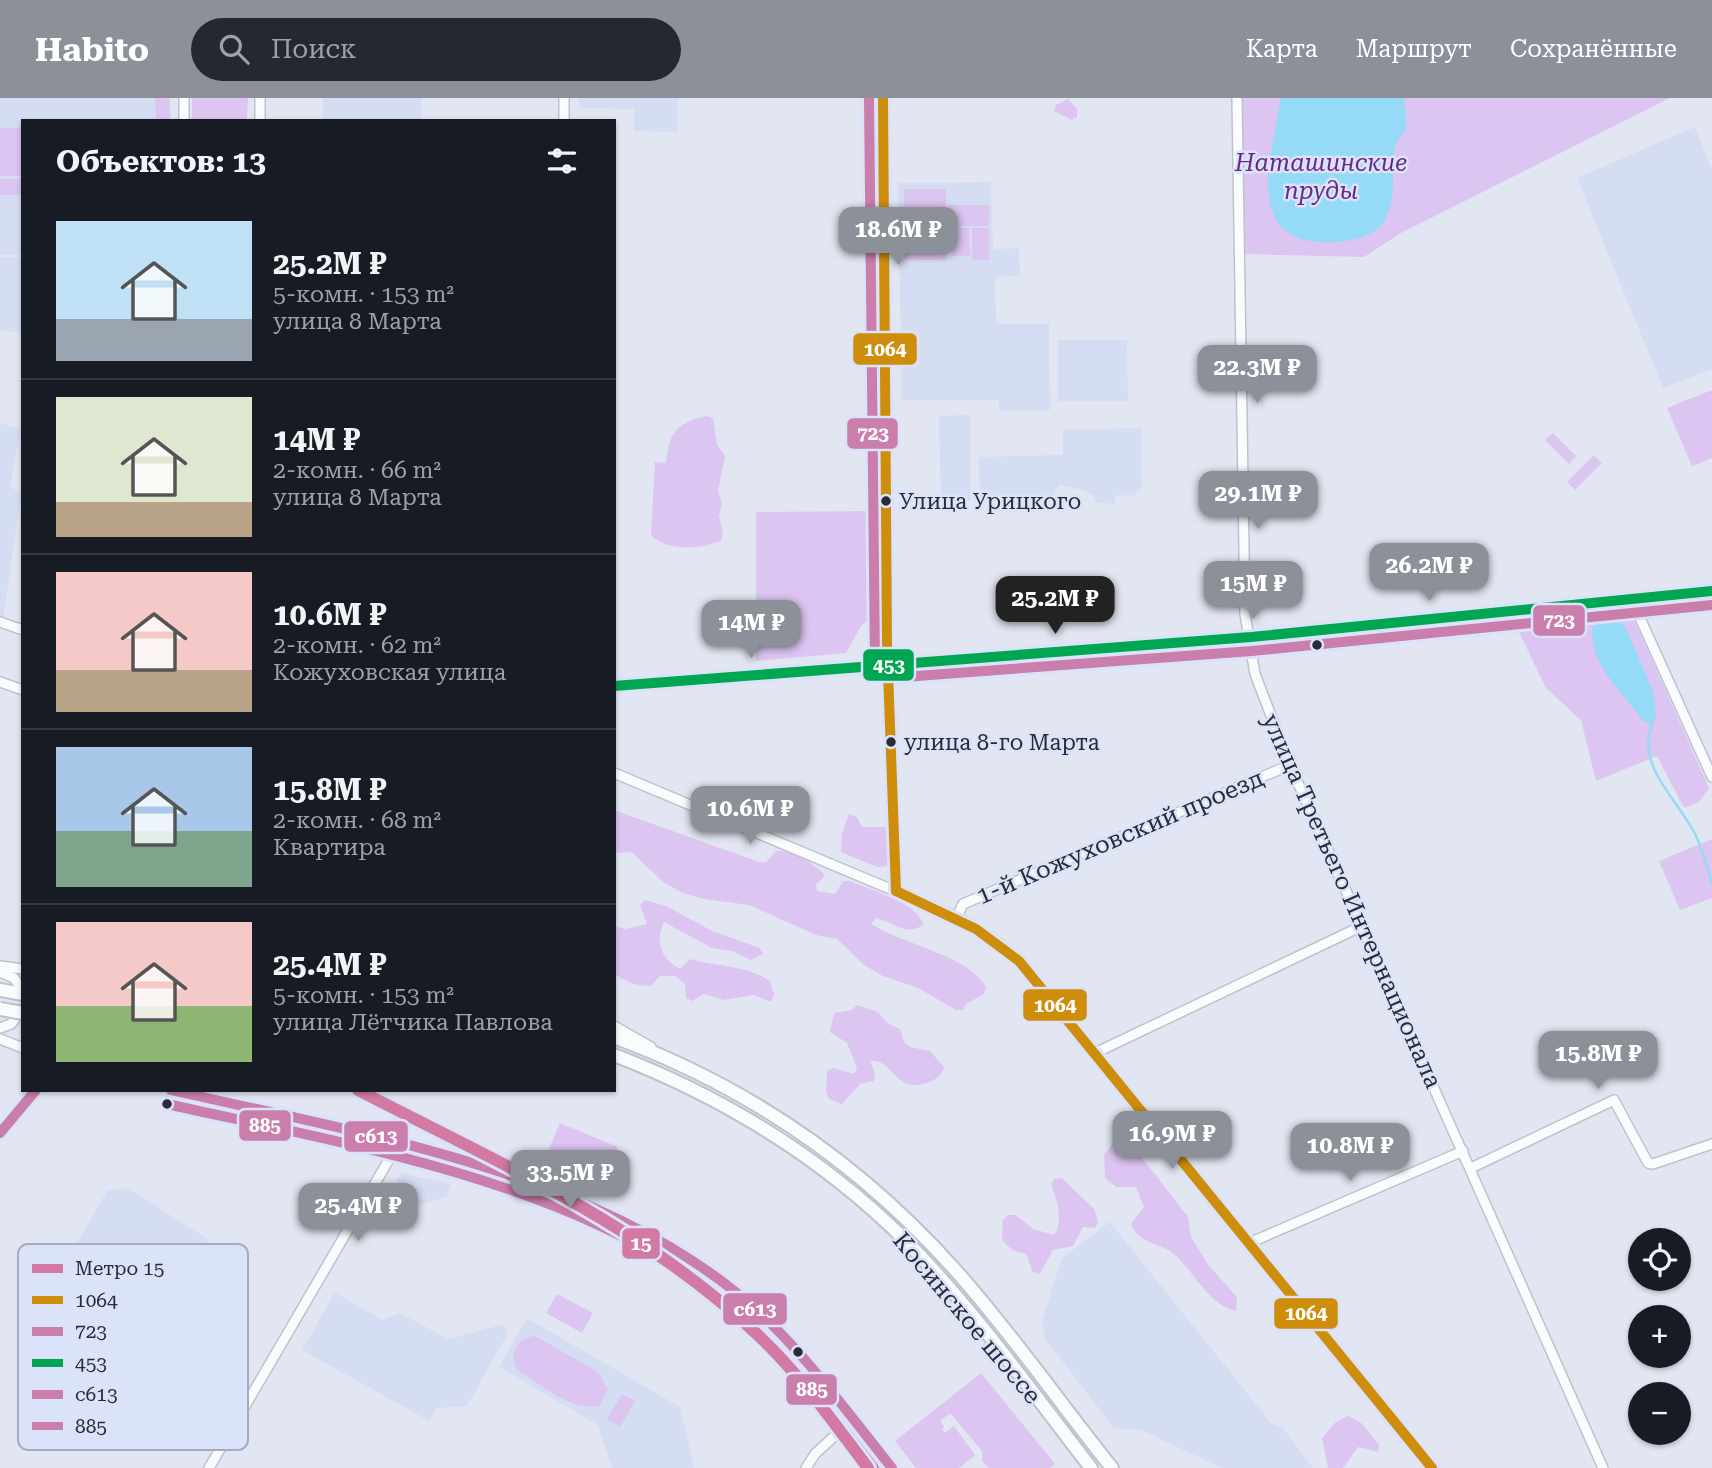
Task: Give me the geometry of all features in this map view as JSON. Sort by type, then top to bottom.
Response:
[{"type":"highway","points":[[0,990],[21,992]]},
{"type":"highway","points":[[0,1009],[21,1011]]},
{"type":"highway","name":"Косинское шоссе","points":[[616,1038],[673,1061],[790,1125],[888,1202],[965,1282],[1112,1468]]},
{"type":"highway","name":"Косинское шоссе","points":[[617,1056],[685,1085],[753,1122],[819,1167],[862,1201],[943,1282],[1091,1468]]},
{"type":"street","points":[[184,98],[184,118]]},
{"type":"street","points":[[260,98],[260,119]]},
{"type":"street","points":[[564,98],[564,119]]},
{"type":"street","points":[[883,98],[884,386],[889,664],[897,891]]},
{"type":"street","name":"улица Третьего Интернационала","points":[[1237,98],[1245,614],[1251,637],[1255,674],[1290,765],[1603,1468]]},
{"type":"street","points":[[616,686],[1251,637],[1712,591]]},
{"type":"street","points":[[1631,598],[1712,777]]},
{"type":"street","points":[[0,622],[21,629]]},
{"type":"street","points":[[0,682],[21,689]]},
{"type":"street","name":"1-й Кожуховский проезд","points":[[957,917],[963,904],[1290,765]]},
{"type":"street","points":[[616,774],[957,917],[999,943],[1019,961],[1095,1053],[1432,1468]]},
{"type":"street","points":[[1095,1053],[1362,926]]},
{"type":"street","points":[[0,966],[21,970]]},
{"type":"street","points":[[0,972],[14,978],[21,989]]},
{"type":"street","points":[[0,1028],[11,1024],[21,1013]]},
{"type":"street","points":[[616,1027],[673,1061]]},
{"type":"street","points":[[0,1039],[21,1047]]},
{"type":"street","points":[[0,1133],[34,1092]]},
{"type":"street","points":[[178,1092],[485,1165],[572,1194],[672,1247],[713,1275],[758,1313],[853,1419],[892,1468]]},
{"type":"street","points":[[191,1092],[198,1097]]},
{"type":"street","points":[[1471,1168],[1614,1100],[1648,1163],[1653,1164],[1712,1144]]},
{"type":"street","points":[[248,1401],[398,1144]]},
{"type":"street","points":[[1249,1243],[1463,1151]]},
{"type":"street","points":[[806,1468],[816,1454],[853,1419]]},
{"type":"street","points":[[209,1468],[220,1450]]},
{"type":"shaded area","points":[[0,98],[170,98],[171,119],[21,119],[21,255],[0,255]]},
{"type":"shaded area","points":[[323,98],[422,98],[421,119],[323,119]]},
{"type":"shaded area","points":[[579,98],[678,98],[677,132],[634,131],[634,109],[580,108]]},
{"type":"shaded area","points":[[1695,127],[1712,170],[1712,369],[1663,388],[1577,178]]},
{"type":"shaded area","points":[[991,182],[993,249],[1019,248],[1020,276],[995,277],[996,324],[1049,324],[1050,410],[999,411],[999,400],[902,400],[898,183]]},
{"type":"shaded area","points":[[0,257],[21,257],[21,333],[0,330]]},
{"type":"shaded area","points":[[1058,340],[1127,340],[1128,401],[1058,401]]},
{"type":"shaded area","points":[[970,415],[970,501],[941,500],[939,416]]},
{"type":"shaded area","points":[[0,423],[21,429],[10,486],[21,494],[3,620],[0,619]]},
{"type":"shaded area","points":[[1141,428],[1142,487],[1133,496],[1116,495],[1115,504],[1094,502],[1094,496],[1084,490],[1059,485],[1046,509],[980,498],[979,457],[1063,455],[1063,430]]},
{"type":"shaded area","points":[[401,1173],[451,1184],[447,1197],[392,1212],[382,1207]]},
{"type":"shaded area","points":[[128,1188],[206,1238],[208,1244],[77,1244],[107,1191]]},
{"type":"shaded area","points":[[1110,1222],[1271,1423],[1282,1427],[1313,1468],[1222,1468],[1141,1430],[1114,1428],[1045,1339],[1042,1321],[1062,1258]]},
{"type":"shaded area","points":[[335,1293],[383,1320],[399,1313],[449,1339],[504,1324],[507,1335],[467,1406],[436,1408],[429,1421],[302,1350]]},
{"type":"shaded area","points":[[527,1318],[680,1407],[694,1468],[612,1468],[598,1425],[499,1367]]},
{"type":"green space","points":[[155,98],[169,98],[170,119],[156,119]]},
{"type":"green space","points":[[192,98],[248,98],[247,119],[192,119]]},
{"type":"green space","name":"Наташинские пруды","points":[[1670,98],[1401,233],[1364,257],[1242,254],[1240,100]]},
{"type":"green space","points":[[1068,99],[1077,109],[1077,117],[1072,120],[1054,111],[1056,105]]},
{"type":"green space","points":[[0,128],[21,128],[21,176],[0,176]]},
{"type":"green space","points":[[0,179],[21,179],[21,195],[0,195]]},
{"type":"green space","points":[[904,189],[946,189],[946,260],[905,260]]},
{"type":"green space","points":[[949,205],[989,205],[989,226],[949,226]]},
{"type":"green space","points":[[952,228],[969,228],[970,256],[952,256]]},
{"type":"green space","points":[[972,228],[989,228],[989,260],[972,260]]},
{"type":"green space","points":[[1712,390],[1712,458],[1692,466],[1667,408]]},
{"type":"green space","points":[[707,416],[713,418],[717,445],[725,456],[718,491],[722,503],[719,516],[723,533],[721,540],[695,547],[665,544],[651,535],[655,462],[666,463],[669,444],[681,426]]},
{"type":"green space","points":[[1553,433],[1576,456],[1569,464],[1545,440]]},
{"type":"green space","points":[[1594,455],[1602,463],[1575,490],[1567,482]]},
{"type":"green space","points":[[873,511],[876,611],[861,626],[846,653],[756,661],[756,512]]},
{"type":"green space","points":[[1631,613],[1709,788],[1699,802],[1684,808],[1657,756],[1596,781],[1581,720],[1546,688],[1515,624]]},
{"type":"green space","points":[[616,811],[759,862],[766,862],[776,851],[796,855],[825,875],[816,885],[817,891],[835,894],[843,881],[850,881],[893,898],[913,910],[923,925],[911,930],[876,918],[871,924],[965,967],[986,987],[984,994],[966,1004],[963,1010],[956,1010],[918,988],[883,976],[864,965],[837,939],[816,935],[749,905],[704,899],[683,893],[663,882],[632,852],[616,853]]},
{"type":"green space","points":[[849,814],[857,817],[862,827],[889,827],[892,854],[889,866],[877,867],[841,852],[842,833]]},
{"type":"green space","points":[[1712,839],[1712,898],[1680,910],[1659,861]]},
{"type":"green space","points":[[645,900],[666,906],[712,931],[760,948],[763,954],[751,960],[732,951],[712,948],[664,922],[661,930],[662,950],[673,965],[680,969],[690,959],[751,972],[770,981],[774,994],[771,1002],[753,995],[724,1000],[704,994],[692,1001],[686,998],[685,984],[675,976],[660,976],[651,986],[646,986],[627,981],[616,974],[616,926],[626,929],[647,924],[640,905]]},
{"type":"green space","points":[[857,1005],[878,1012],[887,1023],[900,1029],[904,1042],[910,1047],[930,1051],[944,1067],[937,1078],[918,1085],[909,1084],[885,1065],[870,1061],[875,1074],[874,1081],[860,1084],[842,1104],[829,1099],[826,1092],[827,1071],[833,1068],[854,1074],[857,1068],[847,1043],[830,1032],[834,1013],[852,1010]]},
{"type":"green space","points":[[560,1123],[618,1147],[601,1187],[543,1162]]},
{"type":"green space","points":[[1116,1130],[1122,1132],[1188,1217],[1191,1237],[1209,1266],[1237,1297],[1236,1311],[1210,1296],[1175,1255],[1145,1240],[1135,1231],[1131,1224],[1144,1207],[1136,1187],[1116,1187],[1105,1178],[1104,1155],[1117,1138]]},
{"type":"green space","points":[[1062,1178],[1094,1209],[1098,1222],[1095,1228],[1083,1227],[1073,1246],[1053,1250],[1040,1274],[1033,1272],[1026,1254],[1012,1250],[1002,1240],[1003,1220],[1008,1215],[1016,1215],[1033,1229],[1054,1235],[1059,1217],[1051,1185],[1054,1179]]},
{"type":"green space","points":[[557,1294],[593,1313],[582,1333],[546,1313]]},
{"type":"green space","points":[[535,1336],[598,1372],[608,1389],[600,1405],[590,1407],[568,1401],[517,1370],[514,1358],[516,1348],[523,1340]]},
{"type":"green space","points":[[981,1373],[1055,1464],[1050,1468],[989,1468],[982,1461],[982,1451],[950,1413],[940,1421],[944,1427],[942,1430],[945,1433],[954,1426],[975,1455],[959,1468],[916,1468],[895,1441]]},
{"type":"green space","points":[[622,1394],[635,1401],[620,1427],[607,1419]]},
{"type":"green space","points":[[1348,1416],[1361,1423],[1379,1445],[1378,1452],[1358,1447],[1343,1468],[1328,1468],[1322,1438],[1336,1422]]},
{"type":"water","name":"Наташинские пруды","points":[[1281,98],[1404,98],[1406,127],[1396,145],[1391,204],[1384,221],[1374,231],[1353,240],[1331,242],[1302,239],[1284,229],[1273,213],[1268,192],[1272,145]]},
{"type":"water","points":[[1603,621],[1618,621],[1626,628],[1654,694],[1656,718],[1652,724],[1643,721],[1609,677],[1596,654],[1592,627]]},
{"type":"waterway","points":[[1652,724],[1648,740],[1654,769],[1696,836],[1712,883]]},
{"type":"metro line","name":"15","points":[[362,1092],[568,1199],[669,1262],[716,1298],[775,1352],[817,1400],[868,1468]]},
{"type":"transit line","name":"723","points":[[869,98],[875,664]]},
{"type":"transit line","name":"1064","points":[[883,98],[887,644],[896,891]]},
{"type":"transit line","name":"453","points":[[616,686],[1251,637],[1712,591]]},
{"type":"transit line","name":"723","points":[[890,678],[1252,651],[1712,605]]},
{"type":"transit line","name":"1064","points":[[896,891],[976,929],[1019,961],[1432,1468]]},
{"type":"transit line","name":"с613","points":[[0,1133],[34,1092]]},
{"type":"transit line","name":"с613","points":[[180,1092],[393,1141],[468,1162],[541,1186],[612,1216],[678,1251],[760,1313],[820,1377],[892,1468]]},
{"type":"transit line","name":"885","points":[[167,1104],[312,1136],[462,1174],[536,1199],[606,1228],[671,1264],[730,1306],[770,1343],[806,1383],[874,1468]]},
{"type":"place","name":"Улица Урицкого","points":[[886,501]]},
{"type":"place","name":"улица 8-го Марта","points":[[891,742]]}]
